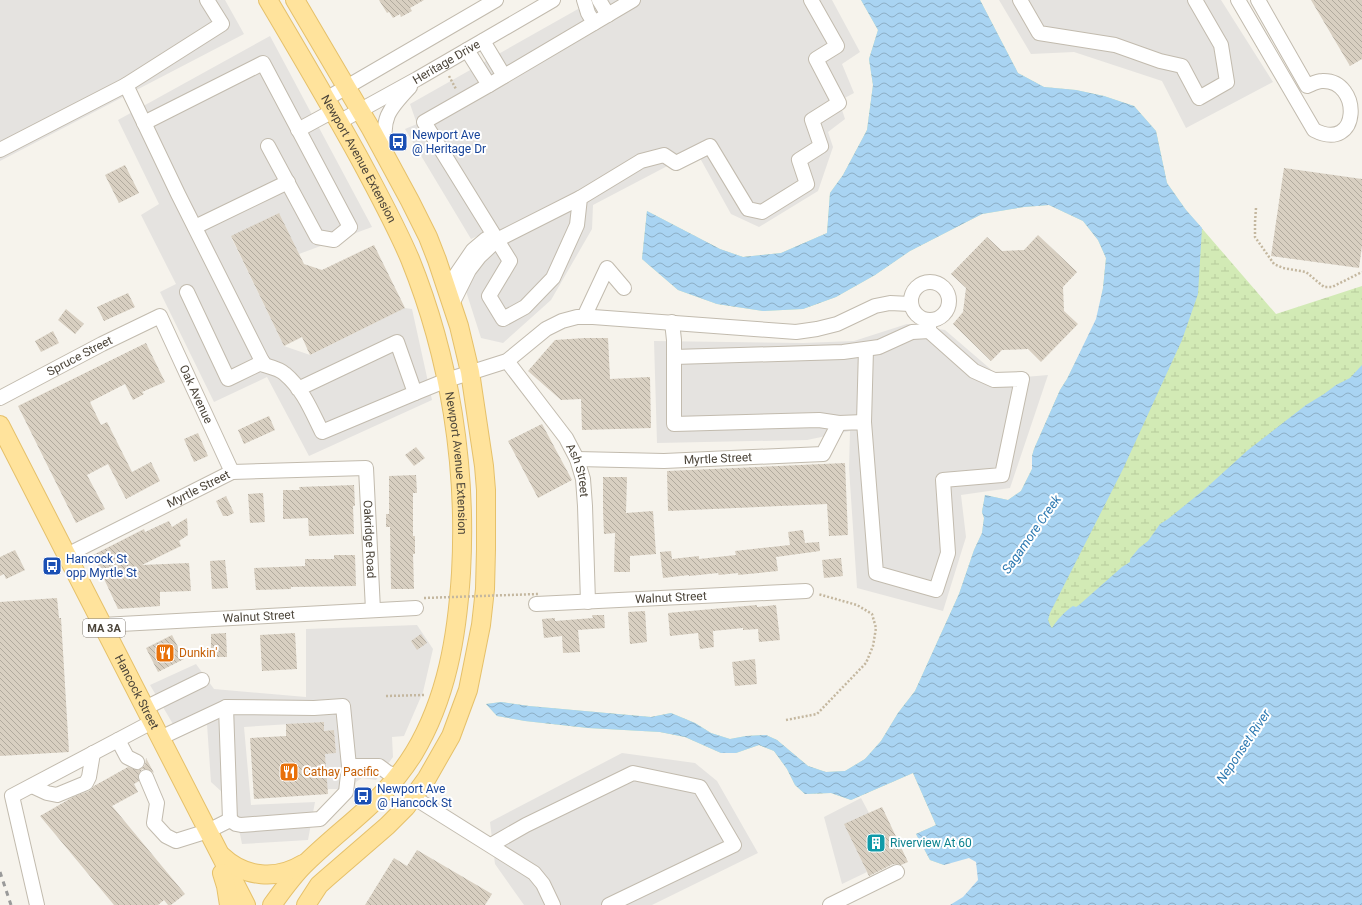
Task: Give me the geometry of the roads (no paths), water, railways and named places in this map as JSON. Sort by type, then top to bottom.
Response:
[{"type":"main road","name":"Newport Avenue Extension","points":[[268,0],[333,111],[388,213],[408,254],[429,312],[440,347],[456,436],[461,495],[462,558],[456,629],[448,670],[435,710],[416,748],[398,777],[372,805],[315,855],[296,874],[272,905]]},
{"type":"main road","name":"Newport Avenue Extension","points":[[295,0],[360,110],[410,201],[425,232],[449,296],[463,341],[470,372],[484,466],[487,544],[485,589],[471,679],[452,736],[440,758],[413,797],[394,819],[323,881],[306,905]]},
{"type":"main road","name":"Hancock Street","points":[[0,425],[246,905]]},
{"type":"main road","name":"Hancock Street","points":[[208,830],[226,886],[227,904]]},
{"type":"main road","points":[[220,855],[233,865],[243,870],[255,874],[270,875],[287,872],[302,865],[315,855]]},
{"type":"street","points":[[0,150],[126,85],[222,24],[207,0]]},
{"type":"street","points":[[298,130],[333,111],[346,88],[496,0]]},
{"type":"street","name":"Heritage Drive","points":[[333,111],[360,110],[417,79],[553,0]]},
{"type":"street","points":[[584,0],[588,13],[594,23]]},
{"type":"street","points":[[599,0],[608,15]]},
{"type":"street","points":[[580,198],[577,225],[553,278],[525,307],[503,319],[489,296],[510,261],[424,122],[633,0]]},
{"type":"street","points":[[449,296],[480,257],[497,240],[580,198],[642,161],[664,155],[676,164],[710,146],[748,209],[762,212],[807,184],[799,160],[821,146],[812,120],[839,103],[816,59],[836,46],[811,0]]},
{"type":"street","points":[[1020,0],[1039,33],[1115,45],[1160,61],[1182,66],[1199,98],[1227,82],[1221,45],[1195,0]]},
{"type":"street","points":[[1238,0],[1314,130],[1323,135],[1336,135],[1347,130],[1354,121],[1358,106],[1351,90],[1337,82],[1321,81],[1307,86],[1258,0]]},
{"type":"street","points":[[483,41],[504,76]]},
{"type":"street","points":[[467,50],[489,85]]},
{"type":"street","points":[[144,123],[263,63],[350,227],[334,240],[317,237],[268,146]]},
{"type":"street","points":[[387,160],[383,136],[385,121],[394,104],[417,79]]},
{"type":"street","points":[[126,85],[264,365],[284,373],[303,394],[322,432],[447,380],[507,361],[546,329],[562,321],[577,317],[672,322],[796,332],[837,324],[875,306],[910,304]]},
{"type":"street","points":[[195,226],[288,182]]},
{"type":"street","points":[[584,317],[607,268],[624,288]]},
{"type":"street","points":[[674,357],[843,352],[880,347],[929,326],[942,316],[946,311],[949,299],[947,292],[942,287],[930,282],[918,286],[913,291],[911,297],[910,304],[912,309],[919,317],[929,326],[974,371],[994,380],[1022,379],[1002,475],[943,480],[948,553],[936,590],[876,573],[864,422],[866,349]]},
{"type":"street","points":[[187,292],[228,379],[263,362]]},
{"type":"street","name":"Spruce Street","points":[[0,398],[102,344],[160,316]]},
{"type":"street","name":"Oak Avenue","points":[[160,316],[232,472]]},
{"type":"street","points":[[672,322],[674,340],[674,424],[819,420],[839,423],[864,422]]},
{"type":"street","points":[[298,389],[397,342],[415,393]]},
{"type":"street","name":"Ash Street","points":[[507,361],[566,438],[577,459],[583,479],[588,602]]},
{"type":"street","name":"Myrtle Street","points":[[577,459],[664,461],[823,454],[839,423]]},
{"type":"street","name":"Myrtle Street","points":[[67,555],[232,472],[366,468]]},
{"type":"street","name":"Oakridge Road","points":[[366,468],[373,610]]},
{"type":"street","name":"Walnut Street","points":[[537,599],[588,602],[806,590]]},
{"type":"street","name":"Walnut Street","points":[[102,626],[373,610],[420,603]]},
{"type":"street","points":[[37,905],[12,796],[118,740],[148,715],[202,680]]},
{"type":"street","points":[[160,738],[226,707],[314,708],[343,706],[349,766],[346,792],[320,819],[241,825],[230,820]]},
{"type":"street","points":[[226,707],[230,820]]},
{"type":"street","points":[[118,740],[128,757],[137,762]]},
{"type":"street","points":[[32,786],[47,793],[57,795],[86,783],[89,777],[93,753]]},
{"type":"street","points":[[349,766],[380,766],[387,772],[398,777]]},
{"type":"street","points":[[491,845],[526,825],[633,773],[700,786],[734,845],[609,905]]},
{"type":"street","points":[[146,777],[157,803],[154,823],[166,836],[176,841],[208,830],[230,820]]},
{"type":"street","points":[[413,797],[534,873],[543,884],[553,905]]},
{"type":"street","points":[[830,905],[897,872]]},
{"type":"water","points":[[861,0],[980,0],[1018,73],[1044,87],[1076,90],[1104,96],[1134,106],[1156,131],[1167,183],[1186,210],[1202,228],[1198,294],[1182,340],[1123,469],[1050,613],[1048,620],[1052,628],[1067,610],[1073,606],[1076,607],[1079,605],[1122,567],[1130,562],[1130,559],[1139,548],[1148,541],[1160,524],[1205,489],[1248,450],[1306,405],[1336,385],[1350,378],[1362,365],[1362,905],[950,905],[963,897],[978,880],[976,862],[969,858],[944,865],[930,860],[916,834],[936,825],[913,773],[851,800],[831,793],[805,794],[795,785],[787,769],[774,751],[759,745],[736,753],[721,753],[685,737],[660,732],[588,728],[525,721],[497,716],[486,704],[501,702],[651,717],[671,713],[695,723],[711,733],[730,739],[746,736],[766,735],[777,740],[808,766],[826,772],[845,771],[865,759],[881,741],[898,713],[915,691],[959,594],[974,550],[982,533],[984,518],[982,512],[985,495],[1008,500],[1021,491],[1032,469],[1032,456],[1034,449],[1060,390],[1067,379],[1096,319],[1103,288],[1106,258],[1098,240],[1083,221],[1049,205],[1024,207],[982,214],[910,251],[875,275],[836,297],[803,309],[763,311],[717,304],[678,290],[642,259],[647,211],[720,249],[743,257],[781,253],[827,233],[830,193],[843,175],[867,130],[873,85],[869,59],[878,30]]},
{"type":"railway","points":[[0,872],[11,905]]},
{"type":"place","name":"Newport Ave @ Heritage Dr","points":[[398,142]]},
{"type":"place","name":"Hancock St opp Myrtle St","points":[[52,566]]},
{"type":"place","name":"Dunkin'","points":[[165,653]]},
{"type":"place","name":"Cathay Pacific","points":[[289,772]]},
{"type":"place","name":"Newport Ave @ Hancock St","points":[[363,796]]},
{"type":"place","name":"Riverview At 60","points":[[876,843]]},
{"type":"water label","name":"Sagamore Creek","points":[[1031,534]]},
{"type":"water label","name":"Neponset River","points":[[1243,746]]}]
